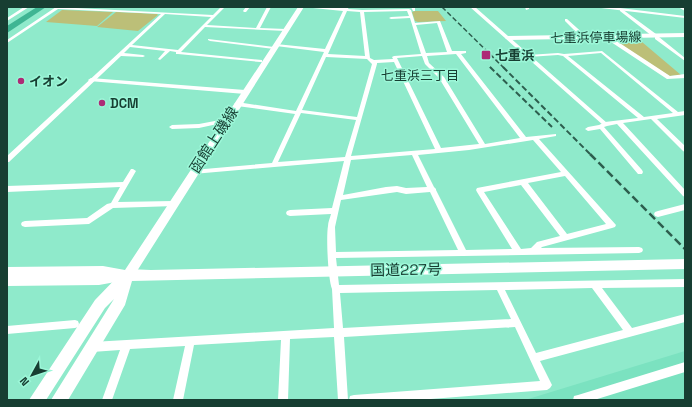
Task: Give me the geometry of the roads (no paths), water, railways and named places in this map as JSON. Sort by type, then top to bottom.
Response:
[{"type":"highway","points":[[681,7],[685,9]]},
{"type":"highway","name":"国道227号","points":[[128,274],[151,276],[685,264]]},
{"type":"highway","points":[[59,400],[120,301],[128,274]]},
{"type":"highway","points":[[37,400],[100,304],[128,274]]},
{"type":"main road","name":"函館上磯線","points":[[128,274],[301,7]]},
{"type":"main road","name":"七重浜停車場線","points":[[508,38],[656,37],[685,35]]},
{"type":"main road","points":[[7,272],[103,271],[128,274]]},
{"type":"main road","points":[[7,281],[99,280],[128,274]]},
{"type":"street","points":[[7,20],[27,7]]},
{"type":"street","points":[[124,11],[128,7]]},
{"type":"street","points":[[129,46],[180,50],[223,7]]},
{"type":"street","points":[[257,29],[269,7]]},
{"type":"street","points":[[313,7],[364,10],[409,10],[427,63],[441,77],[483,146]]},
{"type":"street","points":[[472,7],[603,125],[640,172]]},
{"type":"street","points":[[602,7],[685,17]]},
{"type":"street","points":[[7,42],[57,8],[214,16]]},
{"type":"street","points":[[274,165],[346,8]]},
{"type":"street","points":[[364,10],[368,58]]},
{"type":"street","points":[[622,10],[685,60]]},
{"type":"street","points":[[7,160],[164,13]]},
{"type":"street","points":[[7,15],[13,16]]},
{"type":"street","points":[[391,18],[411,17]]},
{"type":"street","points":[[566,20],[584,37]]},
{"type":"street","points":[[234,27],[238,21]]},
{"type":"street","points":[[413,24],[439,22],[450,53]]},
{"type":"street","points":[[204,26],[286,30]]},
{"type":"street","points":[[610,39],[669,78],[685,76]]},
{"type":"street","points":[[210,40],[275,46],[368,58],[375,64],[358,120],[332,227],[332,255],[334,284],[336,289],[343,400]]},
{"type":"street","points":[[210,48],[216,40]]},
{"type":"street","points":[[160,59],[169,50]]},
{"type":"street","points":[[180,50],[178,53],[260,61]]},
{"type":"street","points":[[438,151],[394,57],[461,52],[524,140]]},
{"type":"street","points":[[528,56],[602,52],[682,114]]},
{"type":"street","points":[[120,54],[143,56]]},
{"type":"street","points":[[564,55],[642,118]]},
{"type":"street","points":[[372,62],[396,60]]},
{"type":"street","points":[[91,80],[245,92]]},
{"type":"street","points":[[237,104],[358,120]]},
{"type":"street","points":[[588,128],[642,118],[682,114]]},
{"type":"street","points":[[652,117],[685,150]]},
{"type":"street","points":[[172,127],[199,126],[220,122]]},
{"type":"street","points":[[618,122],[685,194]]},
{"type":"street","points":[[193,172],[348,160],[438,151],[554,135]]},
{"type":"street","points":[[534,138],[612,225],[540,244],[534,251]]},
{"type":"street","points":[[414,153],[463,252]]},
{"type":"street","points":[[113,205],[133,171]]},
{"type":"street","points":[[518,251],[479,190],[565,174]]},
{"type":"street","points":[[523,182],[565,237]]},
{"type":"street","points":[[7,189],[125,184]]},
{"type":"street","points":[[339,198],[386,190],[397,189],[406,191],[433,189]]},
{"type":"street","points":[[25,224],[89,221],[109,206],[113,205],[173,204]]},
{"type":"street","points":[[658,214],[685,207]]},
{"type":"street","points":[[290,213],[335,212]]},
{"type":"street","points":[[332,255],[639,250]]},
{"type":"street","points":[[336,289],[594,284],[685,284]]},
{"type":"street","points":[[594,284],[630,332]]},
{"type":"street","points":[[354,400],[547,385],[499,286]]},
{"type":"street","points":[[534,358],[685,318]]},
{"type":"street","points":[[92,347],[516,322]]},
{"type":"street","points":[[7,330],[75,324]]},
{"type":"street","points":[[283,400],[286,335]]},
{"type":"street","points":[[178,400],[190,342]]},
{"type":"street","points":[[107,400],[126,346]]},
{"type":"street","points":[[578,400],[685,367]]},
{"type":"waterway","points":[[7,30],[42,7]]},
{"type":"railway","points":[[442,7],[504,68]]},
{"type":"railway","points":[[491,68],[490,67],[552,127]]},
{"type":"railway","points":[[504,68],[685,249]]},
{"type":"place","name":"七重浜","points":[[486,55]]},
{"type":"place","name":"イオン","points":[[21,81]]},
{"type":"place","name":"DCM","points":[[102,103]]},
{"type":"district","name":"七重浜三丁目","points":[[420,75]]}]
